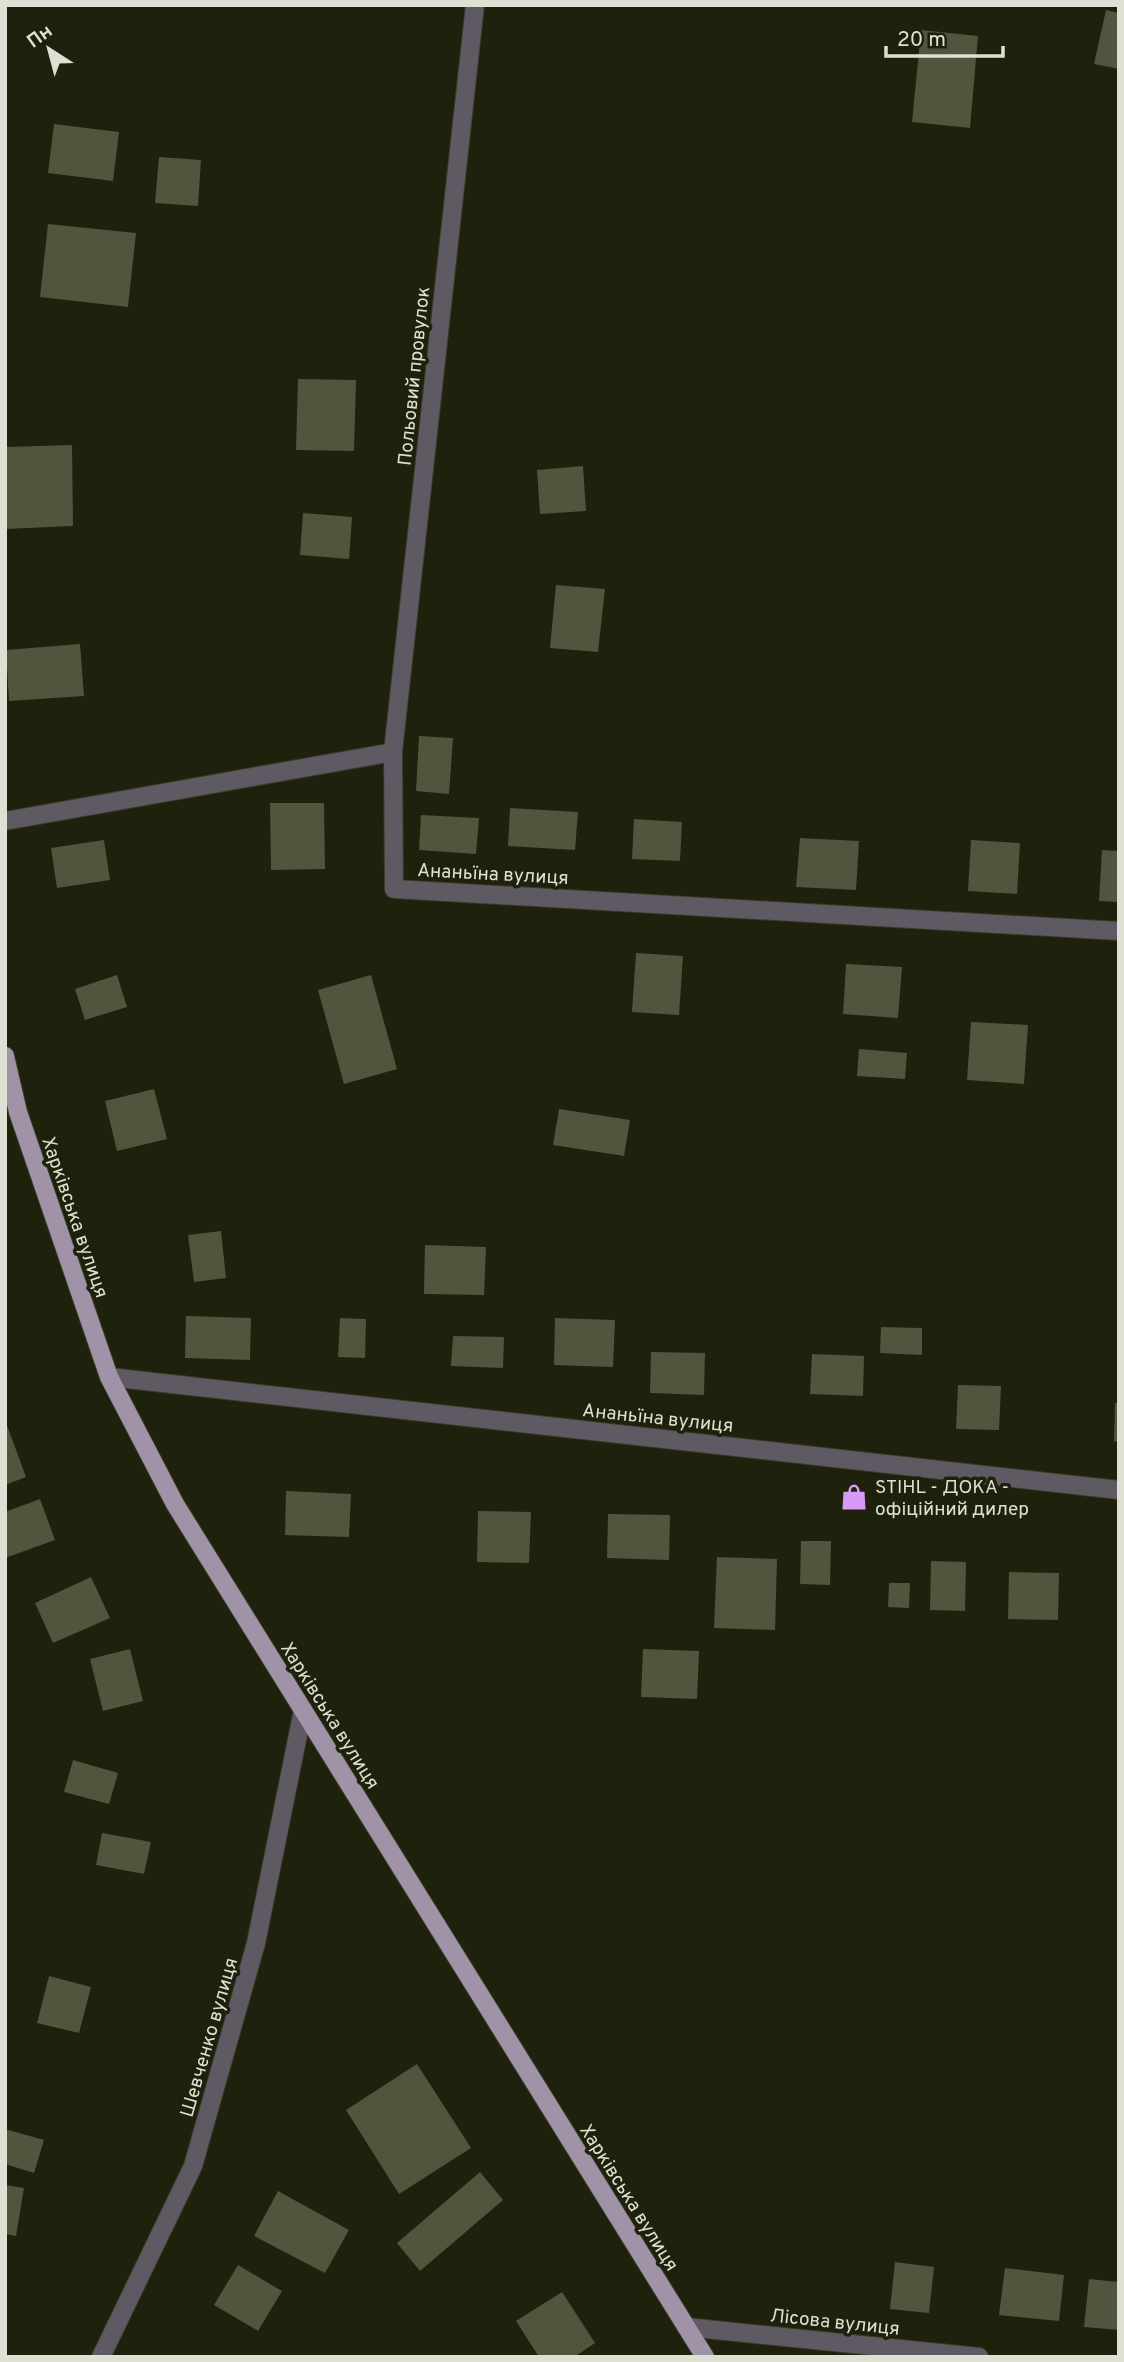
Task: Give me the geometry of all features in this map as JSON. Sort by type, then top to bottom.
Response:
[{"type":"main road","name":"Харківська вулиця","points":[[5,1056],[18,1112],[109,1377],[174,1504],[705,2357]]},
{"type":"street","name":"Польовий провулок","points":[[393,752],[475,5]]},
{"type":"street","points":[[5,821],[393,752]]},
{"type":"street","name":"Ананьїна вулиця","points":[[393,752],[394,889],[1119,931]]},
{"type":"street","name":"Ананьїна вулиця","points":[[109,1377],[1119,1490]]},
{"type":"street","name":"Шевченко вулиця","points":[[101,2357],[193,2166],[256,1943],[303,1710]]},
{"type":"street","name":"Лісова вулиця","points":[[687,2327],[979,2357]]},
{"type":"building","points":[[1106,10],[1119,13],[1119,69],[1094,64]]},
{"type":"building","points":[[921,30],[978,36],[970,128],[912,122]]},
{"type":"building","points":[[54,124],[119,132],[113,181],[48,173]]},
{"type":"building","points":[[159,157],[201,160],[198,206],[155,203]]},
{"type":"building","points":[[48,224],[136,233],[128,307],[40,297]]},
{"type":"building","points":[[298,379],[356,380],[354,451],[296,450]]},
{"type":"building","points":[[72,445],[73,526],[5,529],[5,447]]},
{"type":"building","points":[[583,466],[586,511],[540,514],[537,470]]},
{"type":"building","points":[[303,513],[352,517],[349,559],[300,555]]},
{"type":"building","points":[[556,585],[605,589],[598,652],[550,648]]},
{"type":"building","points":[[80,644],[84,696],[9,701],[6,650]]},
{"type":"building","points":[[419,736],[453,738],[449,794],[416,791]]},
{"type":"building","points":[[270,803],[324,803],[325,869],[271,870]]},
{"type":"building","points":[[510,808],[578,812],[575,850],[508,846]]},
{"type":"building","points":[[421,815],[479,818],[476,854],[419,850]]},
{"type":"building","points":[[634,819],[682,822],[680,861],[632,859]]},
{"type":"building","points":[[800,838],[859,841],[856,890],[796,887]]},
{"type":"building","points":[[104,840],[110,880],[57,888],[51,848]]},
{"type":"building","points":[[971,840],[1020,843],[1017,894],[968,891]]},
{"type":"building","points":[[1102,850],[1119,851],[1119,902],[1099,901]]},
{"type":"building","points":[[636,953],[683,956],[679,1015],[632,1012]]},
{"type":"building","points":[[846,964],[902,967],[898,1018],[843,1014]]},
{"type":"building","points":[[117,975],[127,1007],[85,1020],[75,989]]},
{"type":"building","points":[[371,975],[397,1069],[344,1084],[318,990]]},
{"type":"building","points":[[971,1022],[1028,1025],[1024,1084],[967,1080]]},
{"type":"building","points":[[859,1049],[907,1053],[905,1079],[857,1076]]},
{"type":"building","points":[[154,1089],[167,1139],[117,1151],[105,1101]]},
{"type":"building","points":[[559,1109],[630,1120],[624,1156],[553,1145]]},
{"type":"building","points":[[221,1231],[226,1278],[194,1282],[188,1235]]},
{"type":"building","points":[[425,1245],[486,1247],[484,1295],[424,1294]]},
{"type":"building","points":[[186,1316],[251,1318],[250,1360],[185,1358]]},
{"type":"building","points":[[340,1318],[366,1319],[365,1358],[338,1357]]},
{"type":"building","points":[[555,1318],[615,1320],[613,1367],[554,1365]]},
{"type":"building","points":[[881,1327],[922,1328],[922,1355],[880,1353]]},
{"type":"building","points":[[453,1336],[504,1337],[503,1368],[451,1366]]},
{"type":"building","points":[[651,1352],[705,1353],[704,1395],[650,1393]]},
{"type":"building","points":[[812,1354],[864,1356],[863,1396],[810,1394]]},
{"type":"building","points":[[958,1385],[1001,1386],[999,1430],[956,1429]]},
{"type":"building","points":[[1115,1403],[1119,1403],[1119,1442],[1114,1441]]},
{"type":"building","points":[[5,1420],[26,1477],[5,1485]]},
{"type":"building","points":[[286,1491],[351,1494],[349,1537],[285,1535]]},
{"type":"building","points":[[40,1499],[55,1540],[5,1558],[5,1512]]},
{"type":"building","points":[[478,1511],[531,1512],[529,1563],[477,1562]]},
{"type":"building","points":[[608,1514],[670,1515],[669,1560],[607,1558]]},
{"type":"building","points":[[801,1541],[831,1541],[830,1585],[800,1584]]},
{"type":"building","points":[[717,1557],[777,1559],[775,1630],[714,1628]]},
{"type":"building","points":[[931,1561],[966,1562],[965,1611],[930,1610]]},
{"type":"building","points":[[1009,1572],[1059,1573],[1058,1620],[1008,1619]]},
{"type":"building","points":[[91,1577],[110,1618],[53,1643],[35,1603]]},
{"type":"building","points":[[889,1583],[910,1583],[909,1608],[888,1607]]},
{"type":"building","points":[[130,1649],[143,1701],[103,1711],[90,1659]]},
{"type":"building","points":[[643,1649],[699,1651],[697,1699],[641,1697]]},
{"type":"building","points":[[73,1760],[118,1773],[109,1804],[64,1792]]},
{"type":"building","points":[[102,1833],[151,1842],[144,1874],[96,1865]]},
{"type":"building","points":[[49,1976],[91,1987],[79,2033],[37,2023]]},
{"type":"building","points":[[417,2064],[471,2148],[399,2194],[346,2110]]},
{"type":"building","points":[[5,2129],[44,2140],[34,2173],[5,2164]]},
{"type":"building","points":[[480,2172],[503,2200],[420,2271],[397,2243]]},
{"type":"building","points":[[5,2185],[24,2188],[16,2236],[5,2234]]},
{"type":"building","points":[[278,2191],[349,2230],[325,2273],[254,2236]]},
{"type":"building","points":[[895,2262],[934,2267],[929,2313],[890,2309]]},
{"type":"building","points":[[238,2265],[282,2291],[258,2331],[214,2305]]},
{"type":"building","points":[[1005,2268],[1064,2275],[1059,2321],[999,2315]]},
{"type":"building","points":[[1089,2279],[1119,2282],[1119,2330],[1084,2327]]},
{"type":"building","points":[[562,2292],[595,2343],[574,2357],[539,2357],[516,2321]]},
{"type":"place","name":"STIHL - ДОКА - офіційний дилер","points":[[854,1497]]}]
